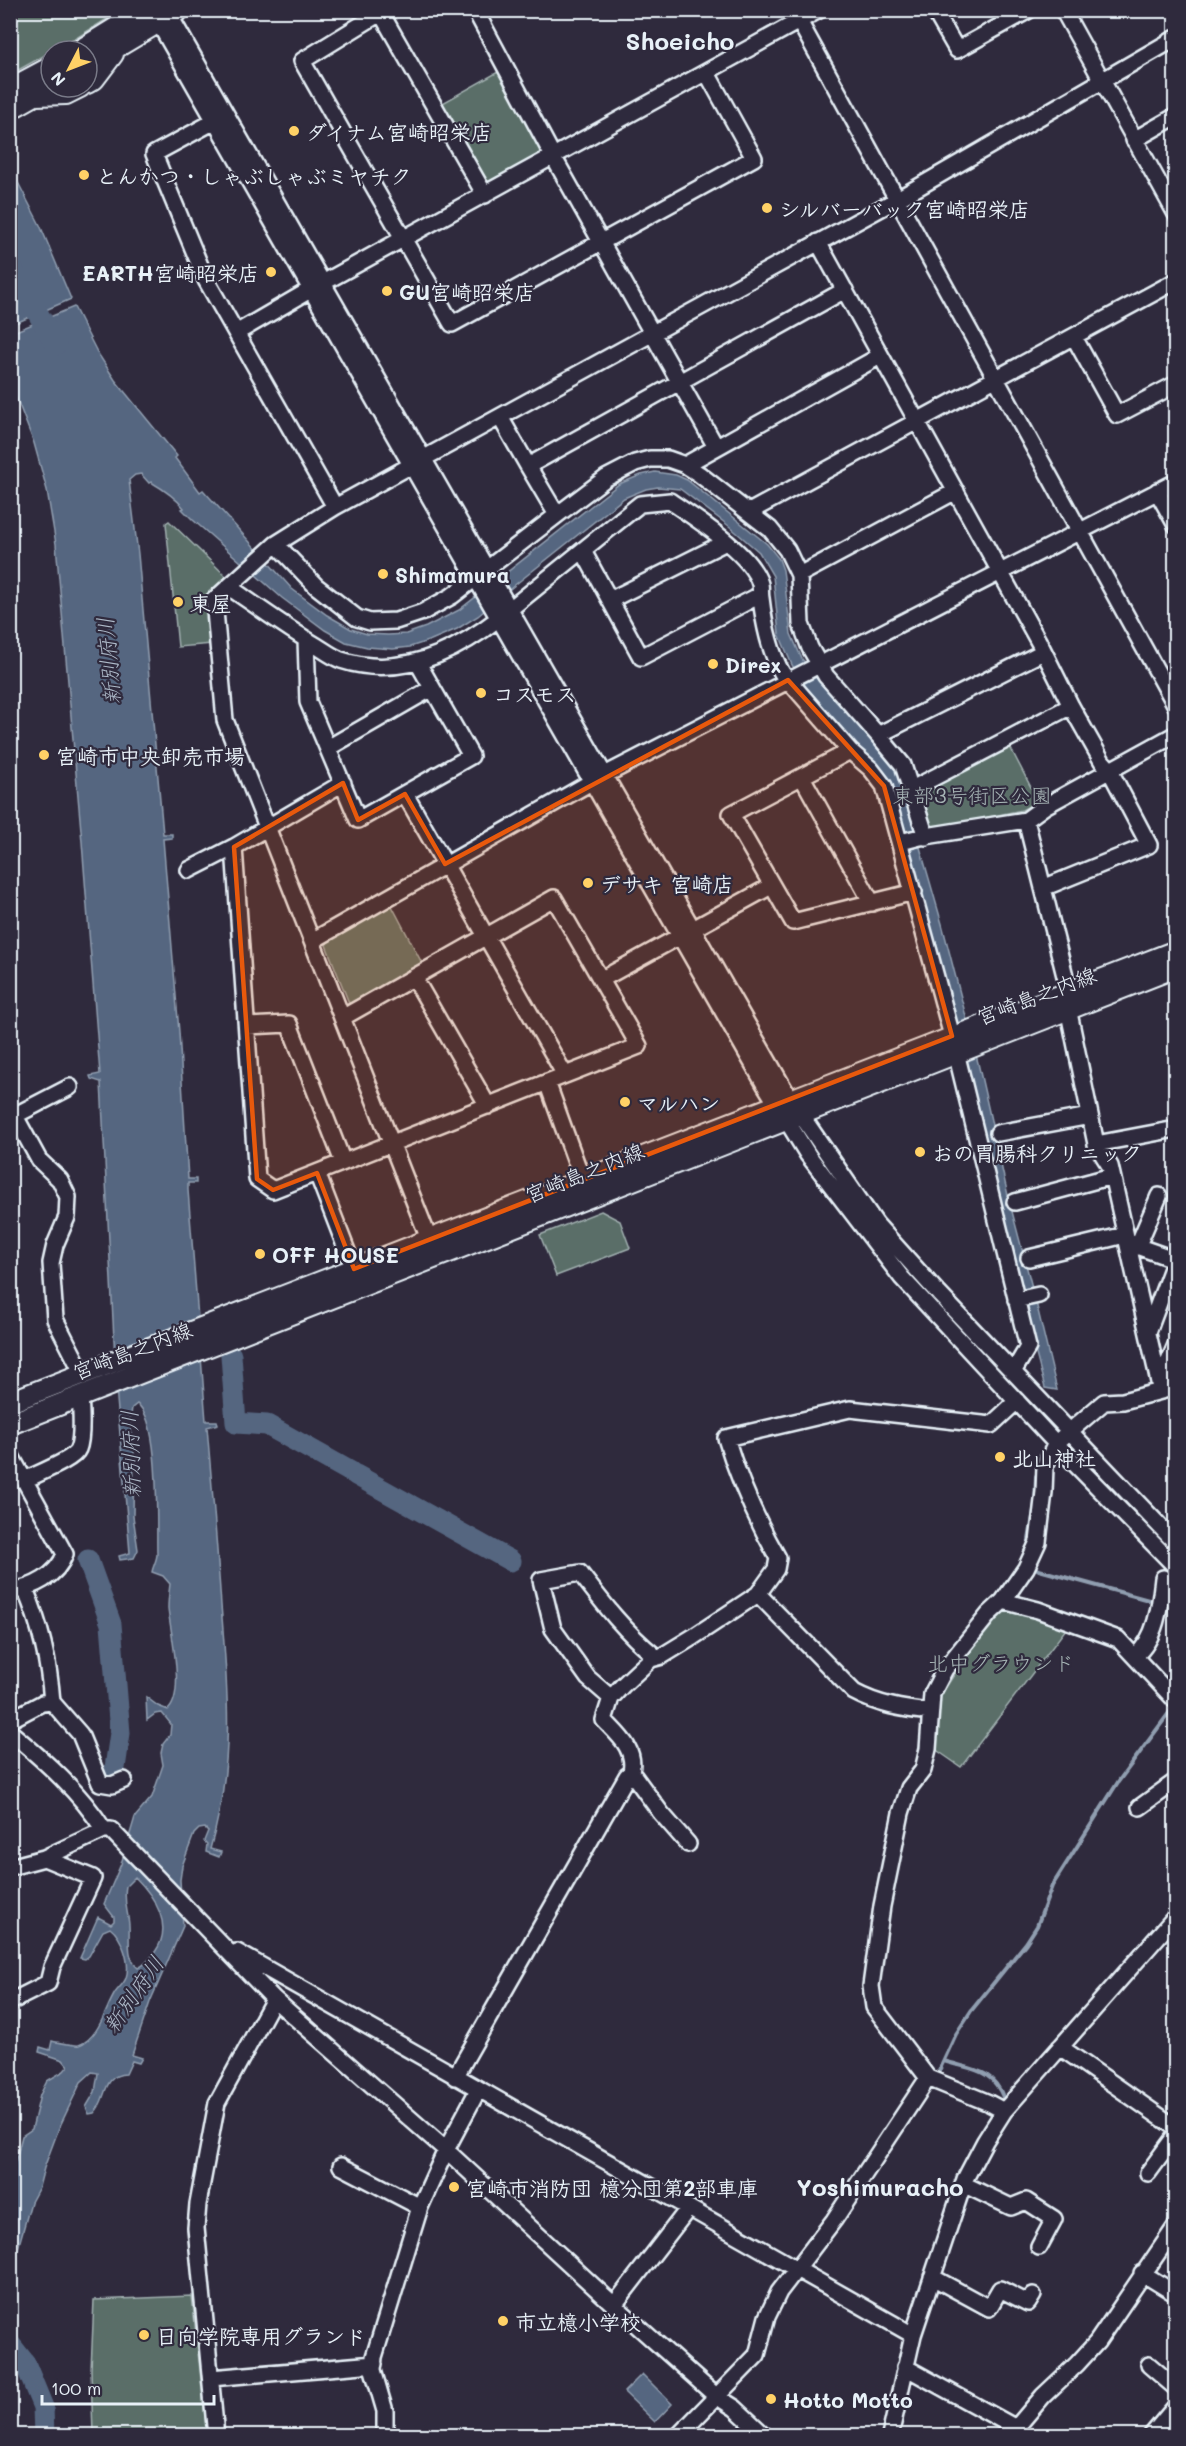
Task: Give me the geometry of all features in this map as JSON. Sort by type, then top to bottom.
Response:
[{"type":"main road","points":[[99,58],[118,47],[162,14]]},
{"type":"main road","points":[[99,42],[162,14]]},
{"type":"main road","points":[[99,72],[118,47]]},
{"type":"main road","points":[[10,89],[39,73]]},
{"type":"main road","points":[[10,110],[39,93]]},
{"type":"main road","name":"宮崎島之内線","points":[[10,1402],[88,1371],[206,1337],[1068,1000],[1176,951]]},
{"type":"main road","name":"宮崎島之内線","points":[[1068,1000],[1176,967]]},
{"type":"main road","name":"宮崎島之内線","points":[[10,1424],[100,1388],[354,1269],[582,1179],[788,1108]]},
{"type":"street","points":[[475,10],[554,158],[716,447]]},
{"type":"street","points":[[236,333],[707,73],[796,16],[819,10]]},
{"type":"street","points":[[934,10],[957,50],[1029,10]]},
{"type":"street","points":[[1063,10],[1176,214]]},
{"type":"street","points":[[485,195],[383,12],[302,61],[452,324],[754,158],[707,73]]},
{"type":"street","points":[[162,14],[213,122],[317,287]]},
{"type":"street","points":[[162,14],[788,1108],[808,1155],[902,1278],[1176,1567]]},
{"type":"street","points":[[796,16],[1176,706]]},
{"type":"street","points":[[429,1239],[225,720],[214,600],[270,549],[335,507],[896,200],[1176,38]]},
{"type":"street","points":[[1134,140],[1176,116]]},
{"type":"street","points":[[213,122],[154,154],[206,280],[335,507]]},
{"type":"street","points":[[818,242],[1149,845],[1043,888]]},
{"type":"street","points":[[749,512],[1176,281]]},
{"type":"street","points":[[528,466],[844,290]]},
{"type":"street","points":[[1074,337],[1117,415],[1176,384]]},
{"type":"street","points":[[685,465],[880,356]]},
{"type":"street","points":[[500,417],[557,516]]},
{"type":"street","points":[[270,549],[357,618],[370,622],[396,621],[423,612],[483,576],[606,478],[635,463],[650,459],[668,459],[685,465],[770,529],[787,550],[799,575],[801,624],[816,666],[903,765],[912,789],[923,837]]},
{"type":"street","points":[[312,941],[599,778],[1176,482]]},
{"type":"street","points":[[799,575],[956,490]]},
{"type":"street","points":[[1157,491],[1176,525]]},
{"type":"street","points":[[229,586],[339,659],[370,667],[397,667],[418,663],[463,644],[503,610],[640,504],[670,501],[726,542],[752,567],[760,585],[760,595],[774,659],[850,752],[871,769],[884,786],[914,892],[961,1041],[1028,1347],[1013,1372]]},
{"type":"street","points":[[610,600],[726,542]]},
{"type":"street","points":[[583,550],[641,657],[760,595]]},
{"type":"street","points":[[306,639],[309,702],[358,820],[471,756],[418,663]]},
{"type":"street","points":[[878,735],[1043,652]]},
{"type":"street","points":[[328,748],[432,688]]},
{"type":"street","points":[[912,789],[1071,706]]},
{"type":"street","points":[[901,843],[923,837],[1026,820],[1045,806],[1176,735]]},
{"type":"street","points":[[850,752],[731,814],[793,922],[914,892]]},
{"type":"street","points":[[801,777],[872,903]]},
{"type":"street","points":[[189,870],[268,828],[343,783]]},
{"type":"street","points":[[405,794],[566,1075]]},
{"type":"street","points":[[1026,820],[1068,1000],[1096,1144],[1110,1166],[1130,1241],[1148,1332],[1165,1387]]},
{"type":"street","points":[[234,847],[257,1179],[273,1190],[639,1046],[554,898],[415,979],[342,1018]]},
{"type":"street","points":[[602,979],[771,886]]},
{"type":"street","points":[[415,979],[488,1106]]},
{"type":"street","points":[[247,1026],[289,1024],[343,1162]]},
{"type":"street","points":[[547,1083],[582,1179]]},
{"type":"street","points":[[70,1087],[13,1117],[39,1160],[60,1180],[68,1197],[67,1217],[55,1245],[51,1263],[55,1320],[88,1371]]},
{"type":"street","points":[[788,1108],[876,1224],[1069,1432],[1176,1543]]},
{"type":"street","points":[[998,1133],[1090,1116]]},
{"type":"street","points":[[1096,1144],[1176,1129]]},
{"type":"street","points":[[317,1173],[354,1269]]},
{"type":"street","points":[[1015,1202],[1112,1176]]},
{"type":"street","points":[[1130,1241],[1159,1196]]},
{"type":"street","points":[[1029,1258],[1130,1241],[1175,1260],[1148,1332]]},
{"type":"street","points":[[1016,1300],[1039,1295]]},
{"type":"street","points":[[1165,1387],[1176,1345]]},
{"type":"street","points":[[1004,2111],[928,2078],[874,2007],[871,1995],[892,1849],[909,1788],[923,1770],[931,1730],[932,1694],[945,1669],[989,1614],[1003,1601],[1026,1568],[1038,1542],[1045,1466],[1056,1443],[1104,1402],[1123,1401],[1165,1387]]},
{"type":"street","points":[[25,1480],[72,1456],[78,1449],[80,1396]]},
{"type":"street","points":[[611,1698],[588,1678],[553,1629],[541,1580],[580,1573],[613,1617],[636,1641],[655,1656],[662,1656],[673,1650],[758,1594],[776,1569],[778,1558],[755,1517],[740,1482],[726,1438],[850,1409],[991,1425],[1017,1401]]},
{"type":"street","points":[[10,1454],[65,1554],[60,1566],[40,1581],[18,1590],[38,1618],[47,1655],[52,1702],[80,1734],[100,1783],[112,1785],[124,1780]]},
{"type":"street","points":[[1135,1656],[1142,1651],[1150,1635],[1160,1604],[1163,1578]]},
{"type":"street","points":[[758,1594],[854,1692],[870,1701],[895,1708],[930,1712]]},
{"type":"street","points":[[1003,1601],[1038,1610],[1118,1639],[1174,1700]]},
{"type":"street","points":[[655,1656],[611,1698],[604,1720],[628,1746],[634,1760],[632,1773],[661,1813],[688,1844]]},
{"type":"street","points":[[10,1720],[42,1703],[52,1702]]},
{"type":"street","points":[[10,1732],[63,1780],[107,1830],[224,1945],[274,1999],[446,2150],[716,2396],[754,2436]]},
{"type":"street","points":[[455,2077],[627,1776],[632,1773]]},
{"type":"street","points":[[1140,1807],[1176,1781]]},
{"type":"street","points":[[10,1867],[44,1858],[107,1830]]},
{"type":"street","points":[[10,2002],[48,1983],[52,1967],[93,1878],[44,1858]]},
{"type":"street","points":[[890,2436],[913,2335],[963,2184],[985,2141],[1004,2111],[1176,1917]]},
{"type":"street","points":[[224,1945],[913,2335]]},
{"type":"street","points":[[216,2436],[196,2228],[198,2204],[217,2103],[274,1999]]},
{"type":"street","points":[[1060,2047],[1173,2120]]},
{"type":"street","points":[[678,2436],[757,2355],[773,2303],[841,2210],[928,2078]]},
{"type":"street","points":[[385,2436],[385,2411],[374,2364],[420,2207],[446,2150],[478,2090]]},
{"type":"street","points":[[1148,2173],[1176,2135]]},
{"type":"street","points":[[341,2166],[420,2207]]},
{"type":"street","points":[[963,2184],[1011,2207],[1026,2201],[1054,2219],[1039,2247]]},
{"type":"street","points":[[614,2305],[688,2209]]},
{"type":"street","points":[[905,2367],[1018,2432],[1043,2396],[1077,2364],[1096,2342],[1176,2226]]},
{"type":"street","points":[[1142,2273],[1176,2294]]},
{"type":"street","points":[[932,2277],[989,2308],[1000,2289],[1028,2303],[1033,2295]]},
{"type":"street","points":[[211,2378],[374,2364]]},
{"type":"street","points":[[1149,2365],[1176,2388]]},
{"type":"street","points":[[716,2396],[735,2408],[765,2436]]},
{"type":"street","points":[[1151,2436],[1176,2406]]},
{"type":"highlighted area","points":[[788,680],[884,786],[952,1036],[354,1269],[317,1173],[273,1190],[257,1179],[234,847],[343,783],[358,820],[405,794],[445,864]]},
{"type":"green space","points":[[11,10],[120,10],[74,39],[39,39],[39,59],[11,74]]},
{"type":"green space","points":[[498,72],[543,152],[490,182],[485,181],[441,104]]},
{"type":"green space","points":[[169,521],[228,578],[209,595],[212,644],[178,647],[166,523]]},
{"type":"green space","name":"東部3号街区公園","points":[[1009,745],[1038,801],[1022,810],[936,828],[928,824],[920,795],[923,789]]},
{"type":"green space","points":[[391,904],[424,967],[353,1006],[349,1003],[326,945]]},
{"type":"green space","points":[[601,1211],[620,1221],[630,1248],[556,1276],[540,1235]]},
{"type":"green space","name":"北中グラウンド","points":[[1006,1609],[1069,1625],[961,1767],[935,1749],[939,1698],[976,1641]]},
{"type":"green space","name":"日向学院専用グランド","points":[[192,2296],[207,2435],[93,2435],[91,2370],[94,2300]]},
{"type":"water","points":[[11,169],[40,225],[71,299],[11,325]]},
{"type":"water","points":[[74,307],[97,352],[115,380],[177,456],[175,458],[200,492],[203,490],[292,589],[327,615],[351,629],[367,634],[406,634],[426,627],[459,610],[619,484],[641,475],[655,472],[676,475],[687,480],[767,544],[779,559],[783,570],[791,634],[802,659],[899,774],[942,924],[1034,1295],[1021,1298],[891,783],[807,688],[792,665],[779,634],[773,576],[759,552],[680,489],[658,487],[646,489],[624,498],[478,616],[457,629],[410,647],[393,649],[367,647],[346,642],[325,630],[282,598],[193,520],[182,509],[184,508],[164,490],[149,483],[141,474],[129,480],[138,554],[163,834],[172,834],[172,838],[163,839],[179,1032],[188,1179],[196,1179],[196,1183],[188,1183],[188,1190],[206,1421],[217,1421],[218,1424],[207,1427],[224,1636],[228,1727],[223,1787],[210,1849],[221,1852],[219,1857],[206,1852],[207,1844],[204,1841],[208,1831],[205,1828],[199,1829],[194,1834],[182,1866],[180,1880],[183,1926],[150,2002],[132,2055],[142,2058],[139,2063],[132,2061],[126,2074],[112,2079],[94,2113],[89,2114],[86,2107],[95,2092],[98,2073],[92,2072],[81,2082],[59,2128],[39,2187],[31,2202],[11,2273],[11,2179],[22,2136],[32,2129],[40,2095],[47,2081],[68,2066],[63,2060],[39,2052],[40,2047],[50,2050],[52,2041],[79,2045],[86,2041],[97,2030],[115,1993],[126,1978],[127,1965],[124,1951],[118,1937],[110,1928],[103,1931],[89,1956],[85,1959],[80,1958],[98,1917],[111,1924],[114,1921],[114,1917],[104,1904],[121,1864],[135,1817],[152,1797],[163,1765],[161,1753],[163,1744],[170,1735],[171,1724],[162,1713],[155,1714],[147,1720],[146,1697],[168,1710],[176,1690],[176,1661],[168,1608],[170,1584],[163,1576],[152,1572],[157,1554],[154,1451],[145,1414],[137,1404],[132,1408],[130,1422],[134,1453],[133,1516],[138,1550],[134,1558],[120,1560],[119,1556],[130,1553],[117,1399],[101,1082],[91,1079],[90,1076],[100,1074],[56,544],[47,490],[34,443],[11,384],[11,333]],"holes":[[[135,1877],[160,1912],[163,1932],[155,1952],[138,1968],[130,1954],[125,1901],[126,1886]]]},
{"type":"water","points":[[1035,1298],[1057,1390],[1045,1388],[1022,1301]]},
{"type":"water","points":[[642,2374],[672,2404],[655,2422],[624,2392]]},
{"type":"waterway","name":"新別府川","points":[[10,265],[56,345]]},
{"type":"waterway","name":"新別府川","points":[[231,1355],[236,1423],[267,1425],[351,1472]]},
{"type":"waterway","name":"新別府川","points":[[356,1475],[511,1561]]},
{"type":"waterway","points":[[1027,1552],[1035,1504],[1036,1476]]},
{"type":"waterway","name":"新別府川","points":[[88,1560],[111,1624],[120,1733],[114,1775]]},
{"type":"waterway","points":[[1031,1565],[1039,1570],[1156,1602]]},
{"type":"waterway","points":[[1163,1604],[1176,1610]]},
{"type":"waterway","points":[[939,2071],[956,2034],[971,2011],[1037,1926],[1052,1886],[1118,1782],[1175,1705]]},
{"type":"waterway","points":[[944,2061],[973,2069],[987,2076],[994,2081],[1004,2099]]},
{"type":"waterway","name":"新別府川","points":[[10,2344],[25,2363],[43,2407],[44,2436]]},
{"type":"place","name":"ダイナム宮崎昭栄店","points":[[294,131]]},
{"type":"place","name":"とんかつ・しゃぶしゃぶミヤチク","points":[[84,175]]},
{"type":"place","name":"シルバーバック宮崎昭栄店","points":[[767,208]]},
{"type":"place","name":"EARTH宮崎昭栄店","points":[[271,272]]},
{"type":"place","name":"GU宮崎昭栄店","points":[[387,291]]},
{"type":"place","name":"Shimamura","points":[[383,574]]},
{"type":"place","name":"東屋","points":[[178,602]]},
{"type":"place","name":"Direx","points":[[713,664]]},
{"type":"place","name":"コスモス","points":[[481,693]]},
{"type":"place","name":"宮崎市中央卸売市場","points":[[44,755]]},
{"type":"place","name":"デサキ 宮崎店","points":[[588,883]]},
{"type":"place","name":"マルハン","points":[[625,1102]]},
{"type":"place","name":"おの胃腸科クリニック","points":[[920,1152]]},
{"type":"place","name":"OFF HOUSE","points":[[260,1254]]},
{"type":"place","name":"北山神社","points":[[1000,1457]]},
{"type":"place","name":"宮崎市消防団 檍分団第2部車庫","points":[[454,2187]]},
{"type":"place","name":"市立檍小学校","points":[[503,2321]]},
{"type":"place","name":"日向学院専用グランド","points":[[144,2335]]},
{"type":"place","name":"Hotto Motto","points":[[771,2399]]},
{"type":"district","name":"Shoeicho","points":[[680,40]]},
{"type":"district","name":"Yoshimuracho","points":[[880,2186]]}]
